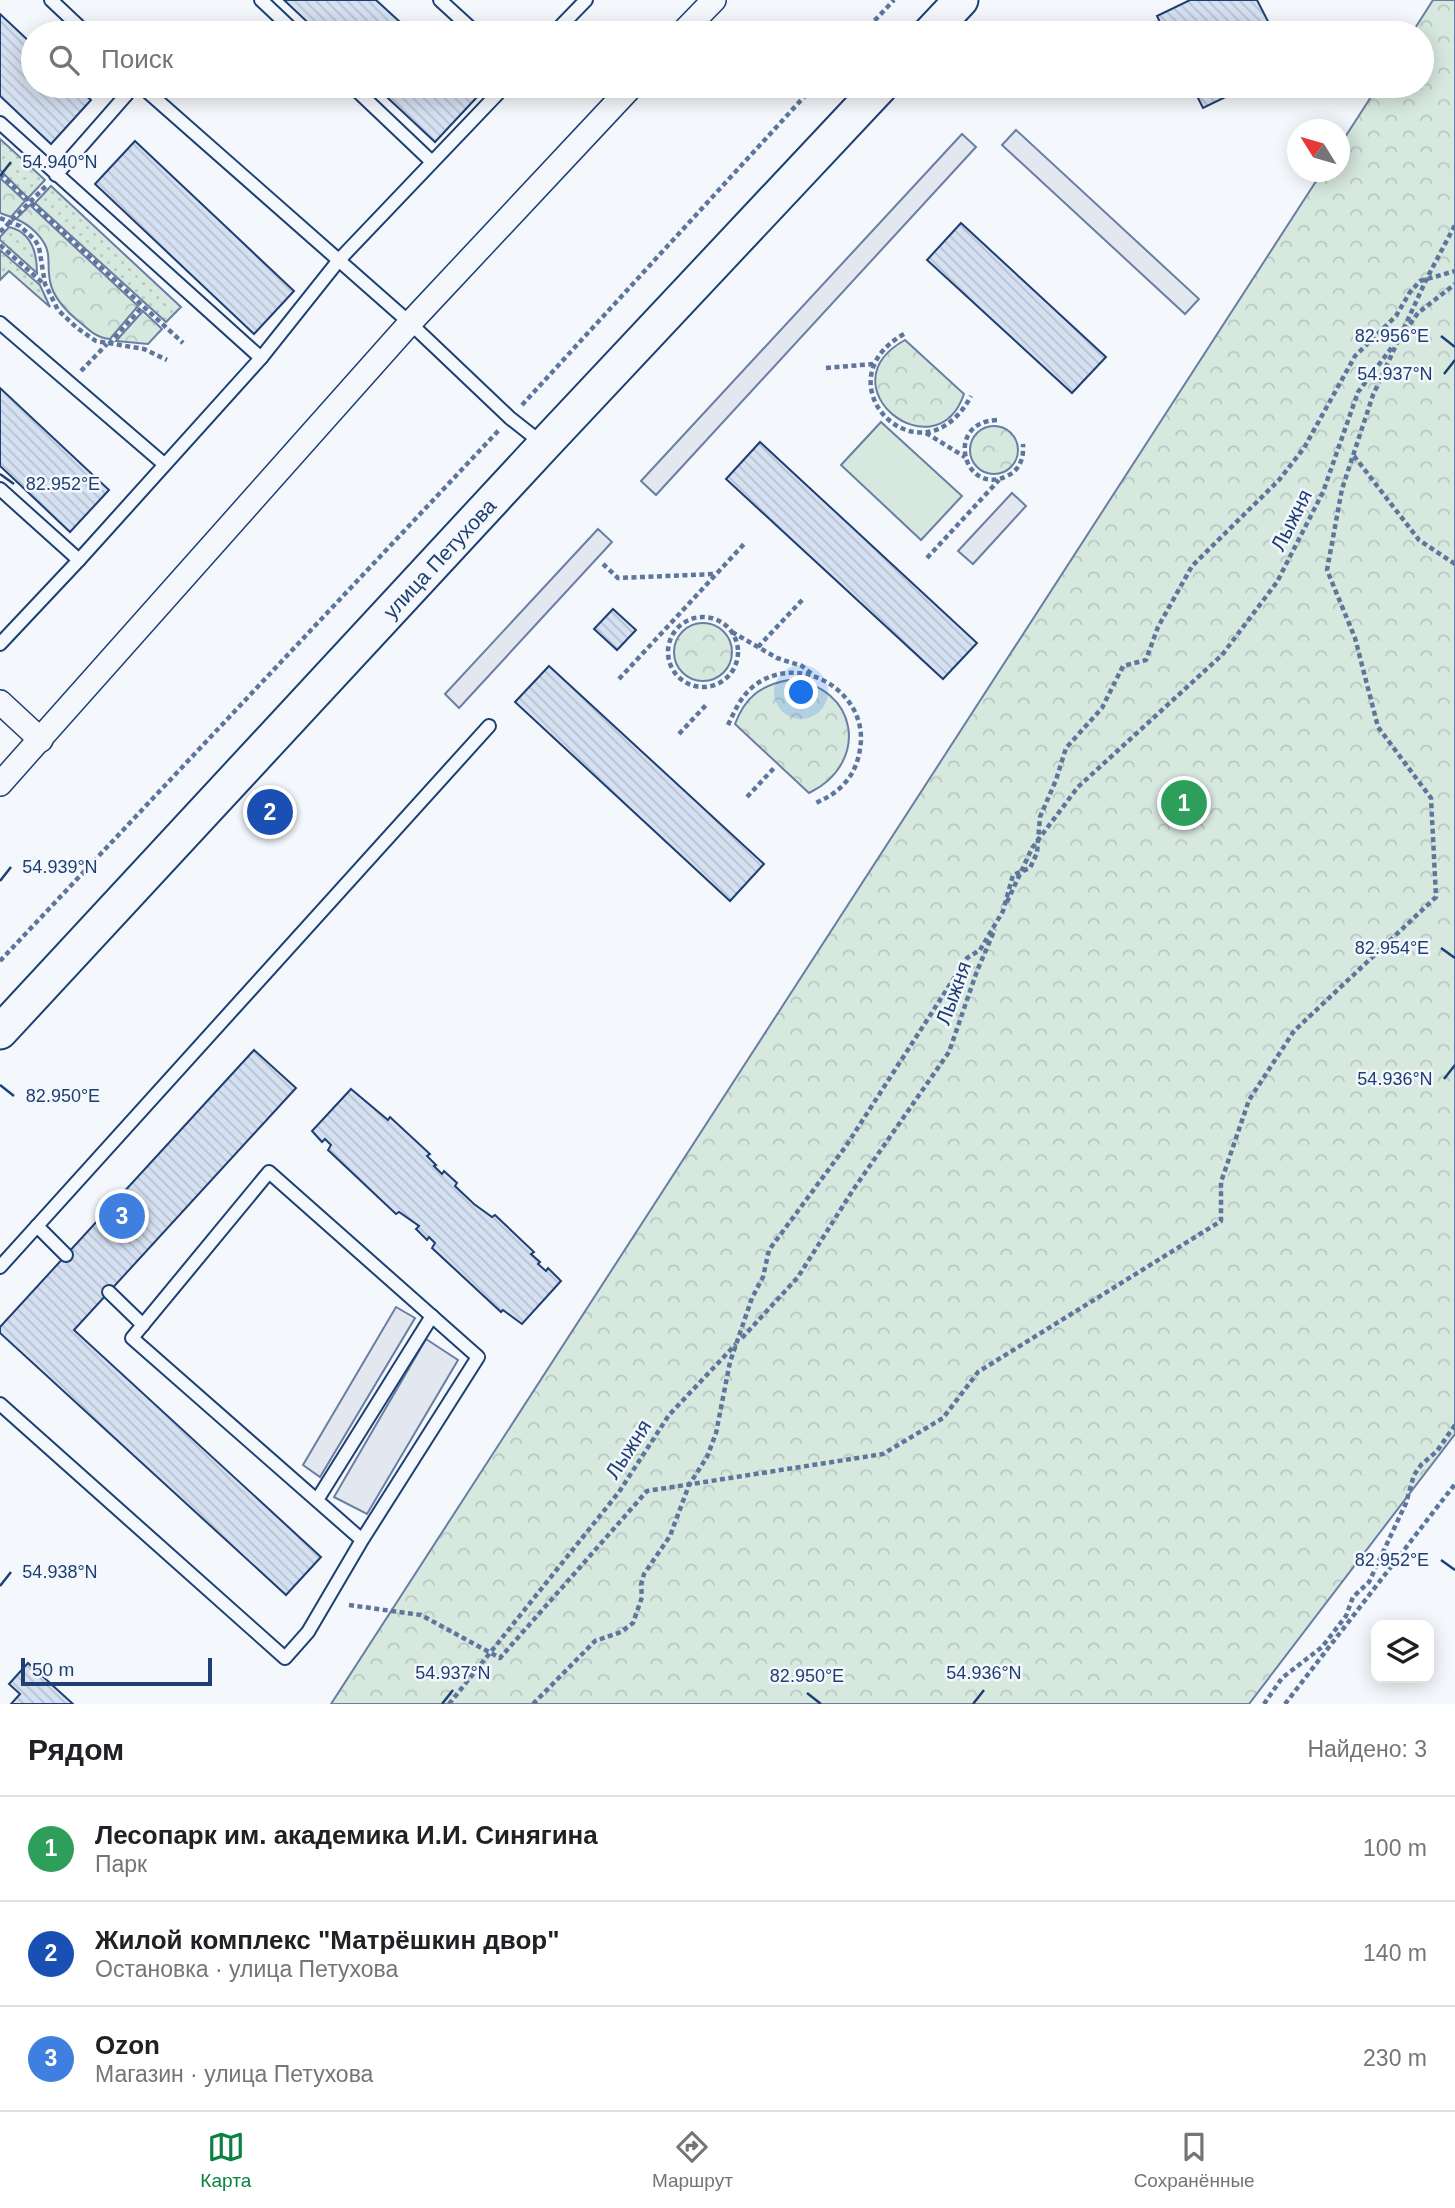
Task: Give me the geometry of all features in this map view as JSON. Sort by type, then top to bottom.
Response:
[{"type":"street","points":[[694,21],[714,0]]},
{"type":"street","points":[[941,21],[961,0]]},
{"type":"street","points":[[0,784],[410,323],[621,98]]},
{"type":"street","name":"улица Петухова","points":[[0,1032],[870,98]]},
{"type":"street","points":[[0,702],[41,740]]},
{"type":"lane","points":[[51,0],[73,21]]},
{"type":"lane","points":[[261,0],[283,21]]},
{"type":"lane","points":[[440,0],[463,21]]},
{"type":"lane","points":[[566,21],[586,0]]},
{"type":"lane","points":[[56,175],[123,98]]},
{"type":"lane","points":[[155,98],[410,323],[510,418],[544,445]]},
{"type":"lane","points":[[365,98],[432,162]]},
{"type":"lane","points":[[0,644],[261,358],[339,260],[493,98]]},
{"type":"lane","points":[[0,123],[261,358]]},
{"type":"lane","points":[[0,323],[164,464]]},
{"type":"lane","points":[[0,489],[79,560]]},
{"type":"lane","points":[[0,1267],[489,726]]},
{"type":"lane","points":[[0,1404],[285,1658],[308,1632],[362,1539],[478,1357],[269,1172],[132,1338],[362,1539]]},
{"type":"lane","points":[[37,1226],[66,1255]]},
{"type":"lane","points":[[109,1292],[143,1325]]},
{"type":"lane","points":[[317,1500],[432,1316]]},
{"type":"path","points":[[874,21],[894,0]]},
{"type":"path","points":[[0,961],[510,418],[803,98]]},
{"type":"path","points":[[0,174],[183,343]]},
{"type":"path","points":[[0,232],[56,175]]},
{"type":"path","points":[[0,218],[29,233],[39,247],[45,284],[58,310],[85,335],[108,344],[144,349],[167,360]]},
{"type":"path","points":[[349,1605],[421,1615],[500,1658],[647,1491],[883,1454],[943,1418],[978,1372],[1221,1221],[1221,1182],[1249,1100],[1294,1031],[1436,897],[1431,798],[1378,727],[1355,638],[1327,570],[1342,489],[1373,395],[1427,278],[1455,225]]},
{"type":"path","points":[[0,245],[45,284]]},
{"type":"path","points":[[1038,839],[1040,817],[1066,748],[1102,708],[1123,666],[1146,660],[1158,628],[1192,566],[1279,480],[1304,448],[1355,356],[1396,316],[1410,292],[1420,281],[1455,271]]},
{"type":"path","name":"Лыжня","points":[[449,1704],[619,1492],[669,1415],[799,1277],[853,1190],[948,1052],[977,971],[1032,848],[1078,787],[1222,655],[1277,582],[1323,492],[1358,392],[1418,313],[1455,284]]},
{"type":"path","points":[[70,383],[143,306]]},
{"type":"path","points":[[904,334],[880,351],[873,364],[872,393],[886,418],[911,432],[939,429],[962,412],[971,396]]},
{"type":"path","points":[[826,368],[873,364]]},
{"type":"path","points":[[997,420],[986,420],[976,426],[968,434],[964,445],[965,457],[978,476],[990,480],[1012,474],[1020,465],[1024,454],[1023,444]]},
{"type":"path","points":[[925,432],[965,457]]},
{"type":"path","points":[[1353,455],[1419,540],[1455,564]]},
{"type":"path","points":[[927,558],[999,479]]},
{"type":"path","points":[[620,679],[745,543]]},
{"type":"path","points":[[603,564],[618,578],[717,574]]},
{"type":"path","points":[[758,647],[804,598]]},
{"type":"path","points":[[731,631],[737,642],[738,654],[728,677],[718,684],[706,687],[694,686],[674,673],[667,649],[670,638],[687,620],[712,618],[723,622],[731,631],[758,647],[802,666],[814,676],[834,686],[850,702],[857,715],[861,744],[855,766],[844,785],[814,804]]},
{"type":"path","points":[[728,725],[736,706],[756,684],[784,673],[814,676]]},
{"type":"path","points":[[679,734],[706,705]]},
{"type":"path","points":[[747,797],[774,768]]},
{"type":"path","points":[[533,1704],[595,1641],[621,1632],[633,1623],[642,1597],[644,1574],[670,1536],[689,1485],[706,1457],[716,1433],[730,1362],[752,1297],[763,1277],[769,1250],[846,1146],[967,958],[980,950],[1003,911]]},
{"type":"path","points":[[1264,1704],[1282,1678],[1322,1647],[1346,1616],[1353,1597],[1369,1582],[1406,1503],[1414,1475],[1437,1451],[1455,1425]]},
{"type":"path","points":[[1285,1704],[1455,1484]]},
{"type":"green space","points":[[1433,0],[1455,0],[1455,1434],[1249,1704],[331,1704],[1316,182],[1350,182],[1350,129],[1370,98],[1434,98],[1434,21],[1420,21]]},
{"type":"green space","points":[[0,139],[45,180],[28,198],[0,170]]},
{"type":"green space","points":[[0,178],[25,201],[11,217],[0,213]]},
{"type":"green space","points":[[51,186],[181,307],[166,322],[35,203]]},
{"type":"green space","points":[[30,205],[138,306],[110,339],[92,332],[58,300],[50,281],[47,248],[31,228],[16,219]]},
{"type":"green space","points":[[9,227],[28,238],[36,258],[37,273],[0,240]]},
{"type":"green space","points":[[0,250],[40,285],[50,307],[9,271],[0,280]]},
{"type":"green space","points":[[143,311],[162,329],[148,344],[116,341]]},
{"type":"green space","points":[[905,340],[964,394],[950,417],[931,426],[911,425],[893,415],[880,399],[875,379],[883,359]]},
{"type":"green space","points":[[881,422],[962,496],[921,540],[841,465]]},
{"type":"green space","points":[[994,426],[1011,433],[1018,450],[1011,467],[994,474],[977,467],[970,450],[977,433]]},
{"type":"green space","points":[[697,623],[709,623],[724,631],[732,646],[732,658],[724,673],[709,681],[697,681],[682,673],[674,658],[674,646],[682,631]]},
{"type":"green space","points":[[789,680],[812,685],[830,696],[842,710],[848,727],[848,745],[842,763],[829,780],[809,793],[735,724],[744,706],[755,694],[770,685]]},
{"type":"shaded area","points":[[1016,130],[1199,299],[1185,314],[1002,145]]},
{"type":"shaded area","points":[[962,134],[976,147],[656,495],[641,481]]},
{"type":"shaded area","points":[[1012,493],[1026,506],[973,564],[958,551]]},
{"type":"shaded area","points":[[598,529],[612,542],[459,708],[445,694]]},
{"type":"shaded area","points":[[396,1307],[415,1318],[320,1477],[303,1465]]},
{"type":"shaded area","points":[[426,1339],[458,1360],[367,1514],[334,1497]]},
{"type":"building","points":[[284,0],[376,0],[399,21],[306,21]]},
{"type":"building","points":[[1190,0],[1257,0],[1268,21],[1159,21],[1157,16]]},
{"type":"building","points":[[0,14],[21,34],[21,98],[91,100],[51,144],[0,96]]},
{"type":"building","points":[[388,98],[476,98],[435,142]]},
{"type":"building","points":[[1198,98],[1223,98],[1203,108]]},
{"type":"building","points":[[135,141],[294,291],[254,334],[95,184]]},
{"type":"building","points":[[961,223],[1106,357],[1072,393],[927,260]]},
{"type":"building","points":[[0,388],[109,490],[70,532],[0,466]]},
{"type":"building","points":[[760,442],[977,643],[943,679],[726,479]]},
{"type":"building","points":[[613,609],[636,630],[617,650],[594,629]]},
{"type":"building","points":[[549,666],[764,864],[730,901],[515,702]]},
{"type":"building","points":[[254,1050],[296,1088],[74,1330],[321,1557],[286,1595],[0,1333],[0,1327]]},
{"type":"building","points":[[351,1089],[388,1120],[390,1117],[430,1154],[427,1156],[442,1174],[444,1171],[457,1183],[455,1186],[474,1204],[492,1217],[495,1215],[534,1252],[531,1254],[540,1262],[538,1264],[546,1271],[548,1268],[561,1281],[522,1324],[503,1310],[501,1312],[432,1248],[435,1243],[429,1237],[427,1240],[416,1229],[419,1226],[399,1212],[396,1214],[328,1150],[331,1145],[325,1139],[322,1142],[312,1131]]},
{"type":"building","points":[[28,1663],[73,1704],[11,1704],[20,1694],[9,1684]]},
{"type":"place","name":"Лесопарк им. академика И.И. Синягина","points":[[1184,803]]},
{"type":"place","name":"Жилой комплекс \"Матрёшкин двор\"","points":[[270,812]]},
{"type":"place","name":"Ozon","points":[[122,1216]]}]
